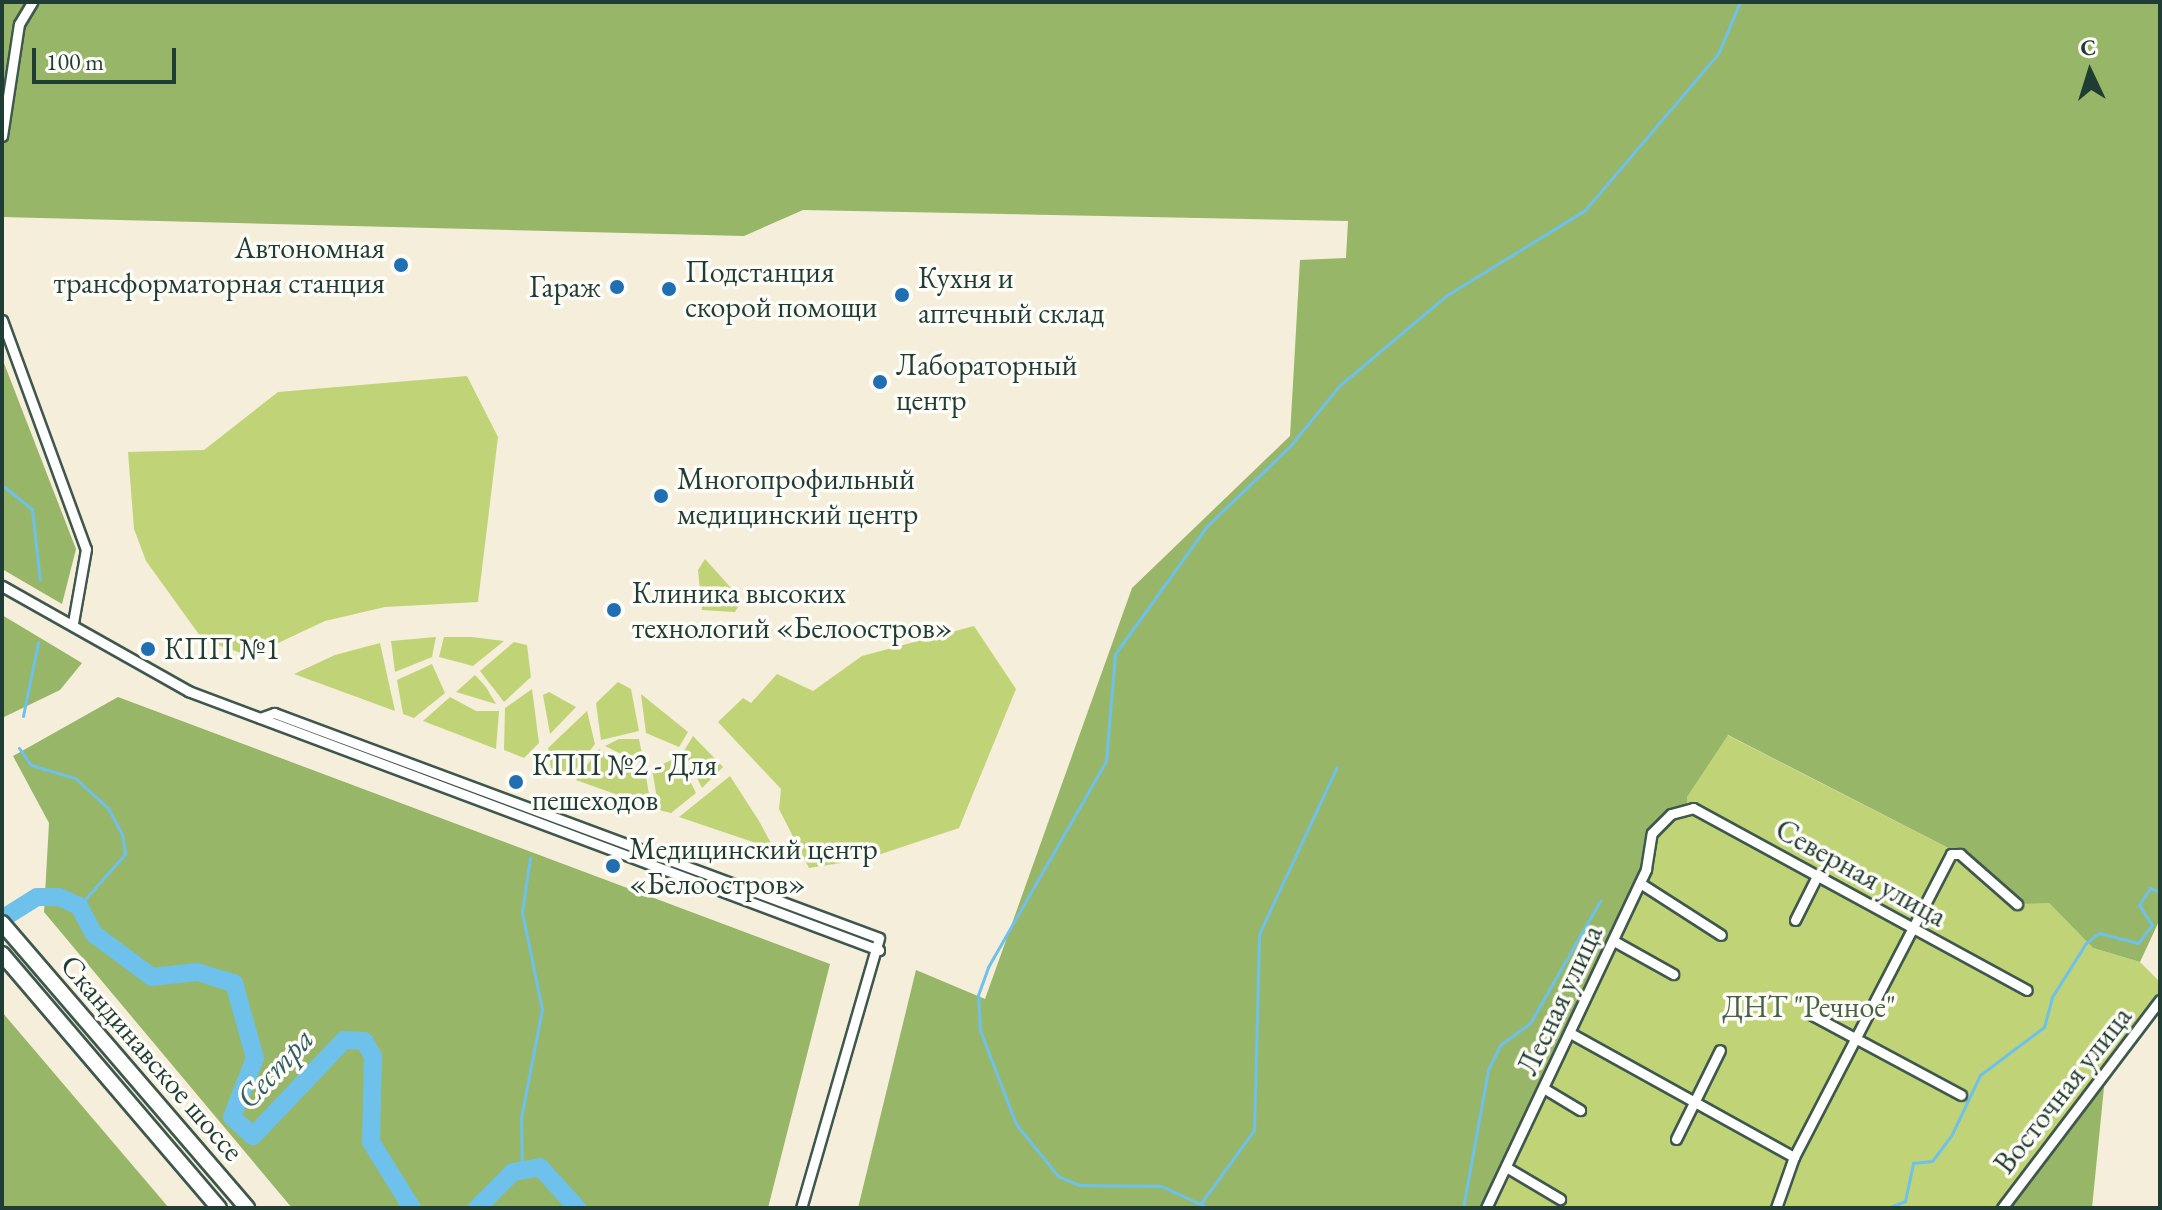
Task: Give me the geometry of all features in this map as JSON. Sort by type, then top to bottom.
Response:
[{"type":"highway","name":"Скандинавское шоссе","points":[[2,923],[247,1208]]},
{"type":"highway","name":"Скандинавское шоссе","points":[[2,954],[219,1208]]},
{"type":"street","points":[[2,136],[19,24],[32,2]]},
{"type":"street","points":[[2,320],[86,549],[73,623]]},
{"type":"street","points":[[2,586],[73,623],[117,656],[260,718],[274,713],[879,938],[879,950],[801,1208]]},
{"type":"street","name":"Северная улица","points":[[1671,814],[1693,808],[2027,990]]},
{"type":"street","name":"Лесная улица","points":[[1486,1208],[1572,1034],[1640,883],[1652,833],[1671,814]]},
{"type":"street","points":[[1776,1208],[1794,1157],[1912,928],[1956,852],[2017,904]]},
{"type":"street","points":[[1795,920],[1817,876]]},
{"type":"street","points":[[1640,883],[1721,935]]},
{"type":"street","points":[[1614,941],[1673,974]]},
{"type":"street","name":"Восточная улица","points":[[2002,1208],[2160,1000]]},
{"type":"street","points":[[1812,1015],[1961,1095]]},
{"type":"street","points":[[1572,1034],[1794,1157]]},
{"type":"street","points":[[1676,1139],[1720,1050]]},
{"type":"street","points":[[1545,1089],[1580,1110]]},
{"type":"street","points":[[1506,1167],[1560,1199]]},
{"type":"green space","points":[[2,2],[2160,2],[2160,919],[2140,962],[2093,948],[2049,903],[2017,904],[1960,854],[1728,735],[1687,797],[1687,810],[1652,833],[1646,869],[1486,1208],[858,1208],[916,970],[985,999],[1132,588],[1290,436],[1300,260],[1346,258],[1348,221],[803,210],[744,236],[2,217]]},
{"type":"green space","points":[[2,358],[76,549],[62,604],[2,569]]},
{"type":"green space","points":[[467,376],[498,437],[478,602],[385,607],[325,621],[250,656],[203,640],[146,561],[134,529],[128,452],[204,450],[278,392]]},
{"type":"green space","points":[[705,559],[742,600],[735,612],[702,610],[698,570]]},
{"type":"green space","points":[[2,615],[82,663],[60,690],[2,718]]},
{"type":"green space","points":[[974,626],[1016,689],[959,828],[866,859],[809,868],[779,809],[781,789],[718,722],[743,698],[751,703],[777,674],[813,691],[862,656]]},
{"type":"green space","points":[[436,637],[432,657],[395,672],[391,641]]},
{"type":"green space","points":[[444,637],[504,641],[473,666],[439,657]]},
{"type":"green space","points":[[514,642],[527,645],[531,677],[504,702],[480,671]]},
{"type":"green space","points":[[380,643],[395,711],[294,674],[335,655]]},
{"type":"green space","points":[[432,664],[445,693],[414,718],[403,714],[397,680]]},
{"type":"green space","points":[[475,675],[486,687],[496,704],[456,692]]},
{"type":"green space","points":[[618,682],[631,689],[639,731],[601,740],[596,703]]},
{"type":"green space","points":[[532,689],[539,743],[524,758],[504,750],[505,708]]},
{"type":"green space","points":[[549,692],[576,707],[550,734],[543,695]]},
{"type":"green space","points":[[641,694],[688,732],[679,747],[646,733]]},
{"type":"green space","points":[[118,697],[830,964],[768,1208],[292,1208],[44,912],[49,823],[13,756]]},
{"type":"green space","points":[[450,697],[476,711],[499,711],[496,749],[423,721]]},
{"type":"green space","points":[[587,711],[595,744],[570,777],[551,768],[548,748]]},
{"type":"green space","name":"ДНТ \"Речное\"","points":[[1727,735],[1956,852],[2026,899],[2049,903],[2093,948],[2140,962],[2160,982],[2160,1000],[2002,1208],[1486,1208],[1647,846]]},
{"type":"green space","points":[[693,736],[723,767],[702,788],[684,751]]},
{"type":"green space","points":[[619,739],[639,739],[644,765],[605,746]]},
{"type":"green space","points":[[599,749],[619,766],[645,770],[651,807],[576,780]]},
{"type":"green space","points":[[678,757],[696,793],[671,813],[659,810],[652,769]]},
{"type":"green space","points":[[730,776],[759,821],[774,849],[679,817]]},
{"type":"green space","points":[[2,1012],[169,1208],[2,1208]]},
{"type":"green space","points":[[2105,1077],[2092,1208],[2002,1208]]},
{"type":"waterway","points":[[1209,1208],[1161,1186],[1079,1185],[1058,1176],[1016,1124],[980,1030],[978,995],[988,967],[1106,761],[1115,654],[1207,526],[1290,446],[1340,385],[1447,295],[1585,210],[1718,54],[1740,2]]},
{"type":"waterway","points":[[2,485],[32,509],[40,580]]},
{"type":"waterway","points":[[23,716],[38,643]]},
{"type":"waterway","points":[[19,748],[31,765],[75,778],[108,808],[122,834],[125,854],[79,906]]},
{"type":"waterway","points":[[1201,1203],[1254,1130],[1259,934],[1337,767]]},
{"type":"waterway","points":[[522,1171],[521,1118],[542,1009],[522,912],[530,858]]},
{"type":"waterway","points":[[1888,1208],[1905,1201],[1913,1163],[1932,1161],[1952,1134],[1980,1075],[2044,1027],[2052,997],[2086,943],[2099,933],[2138,943],[2152,925],[2139,905],[2150,888],[2160,892]]},
{"type":"waterway","name":"Сестра","points":[[2,919],[37,897],[59,897],[79,906],[94,934],[152,977],[197,972],[234,983],[255,1058],[232,1117],[253,1136],[344,1040],[364,1041],[373,1056],[371,1142],[412,1208]]},
{"type":"waterway","points":[[1463,1208],[1488,1070],[1500,1045],[1530,1023],[1600,901]]},
{"type":"waterway","name":"Сестра","points":[[477,1208],[513,1172],[540,1167],[577,1208]]},
{"type":"place","name":"Автономная трансформаторная станция","points":[[401,265]]},
{"type":"place","name":"Гараж","points":[[617,287]]},
{"type":"place","name":"Подстанция скорой помощи","points":[[669,289]]},
{"type":"place","name":"Кухня и аптечный склад","points":[[902,295]]},
{"type":"place","name":"Лабораторный центр","points":[[880,382]]},
{"type":"place","name":"Многопрофильный медицинский центр","points":[[661,496]]},
{"type":"place","name":"Клиника высоких технологий «Белоостров»","points":[[614,610]]},
{"type":"place","name":"КПП №1","points":[[148,649]]},
{"type":"place","name":"КПП №2 - Для пешеходов","points":[[516,782]]},
{"type":"place","name":"Медицинский центр «Белоостров»","points":[[613,866]]}]
